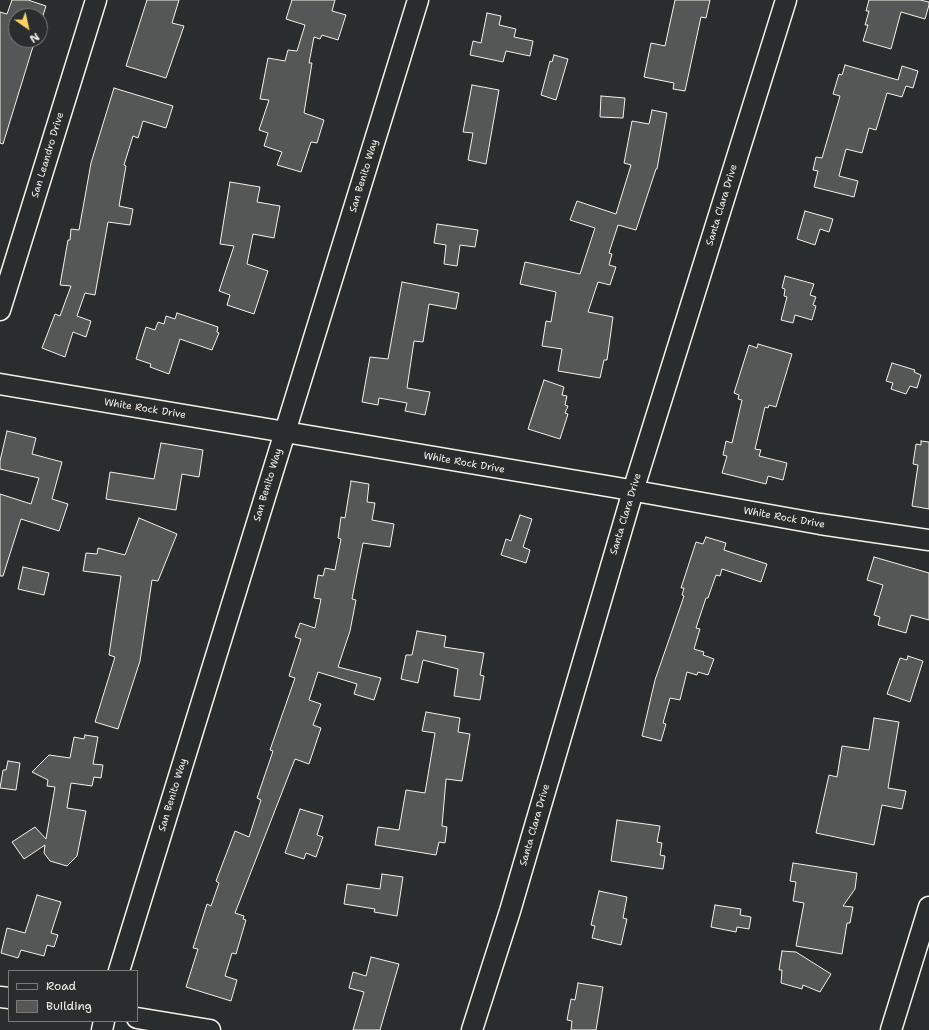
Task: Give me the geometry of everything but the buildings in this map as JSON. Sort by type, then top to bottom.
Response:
[{"type":"street","name":"San Leandro Drive","points":[[0,310],[96,0]]},
{"type":"street","name":"San Benito Way","points":[[119,970],[418,0]]},
{"type":"street","name":"Santa Clara Drive","points":[[472,1030],[510,911],[633,491],[786,0]]},
{"type":"street","name":"White Rock Drive","points":[[0,384],[820,524],[929,540]]},
{"type":"street","points":[[891,1030],[929,907]]},
{"type":"street","points":[[138,1018],[210,1030]]}]
